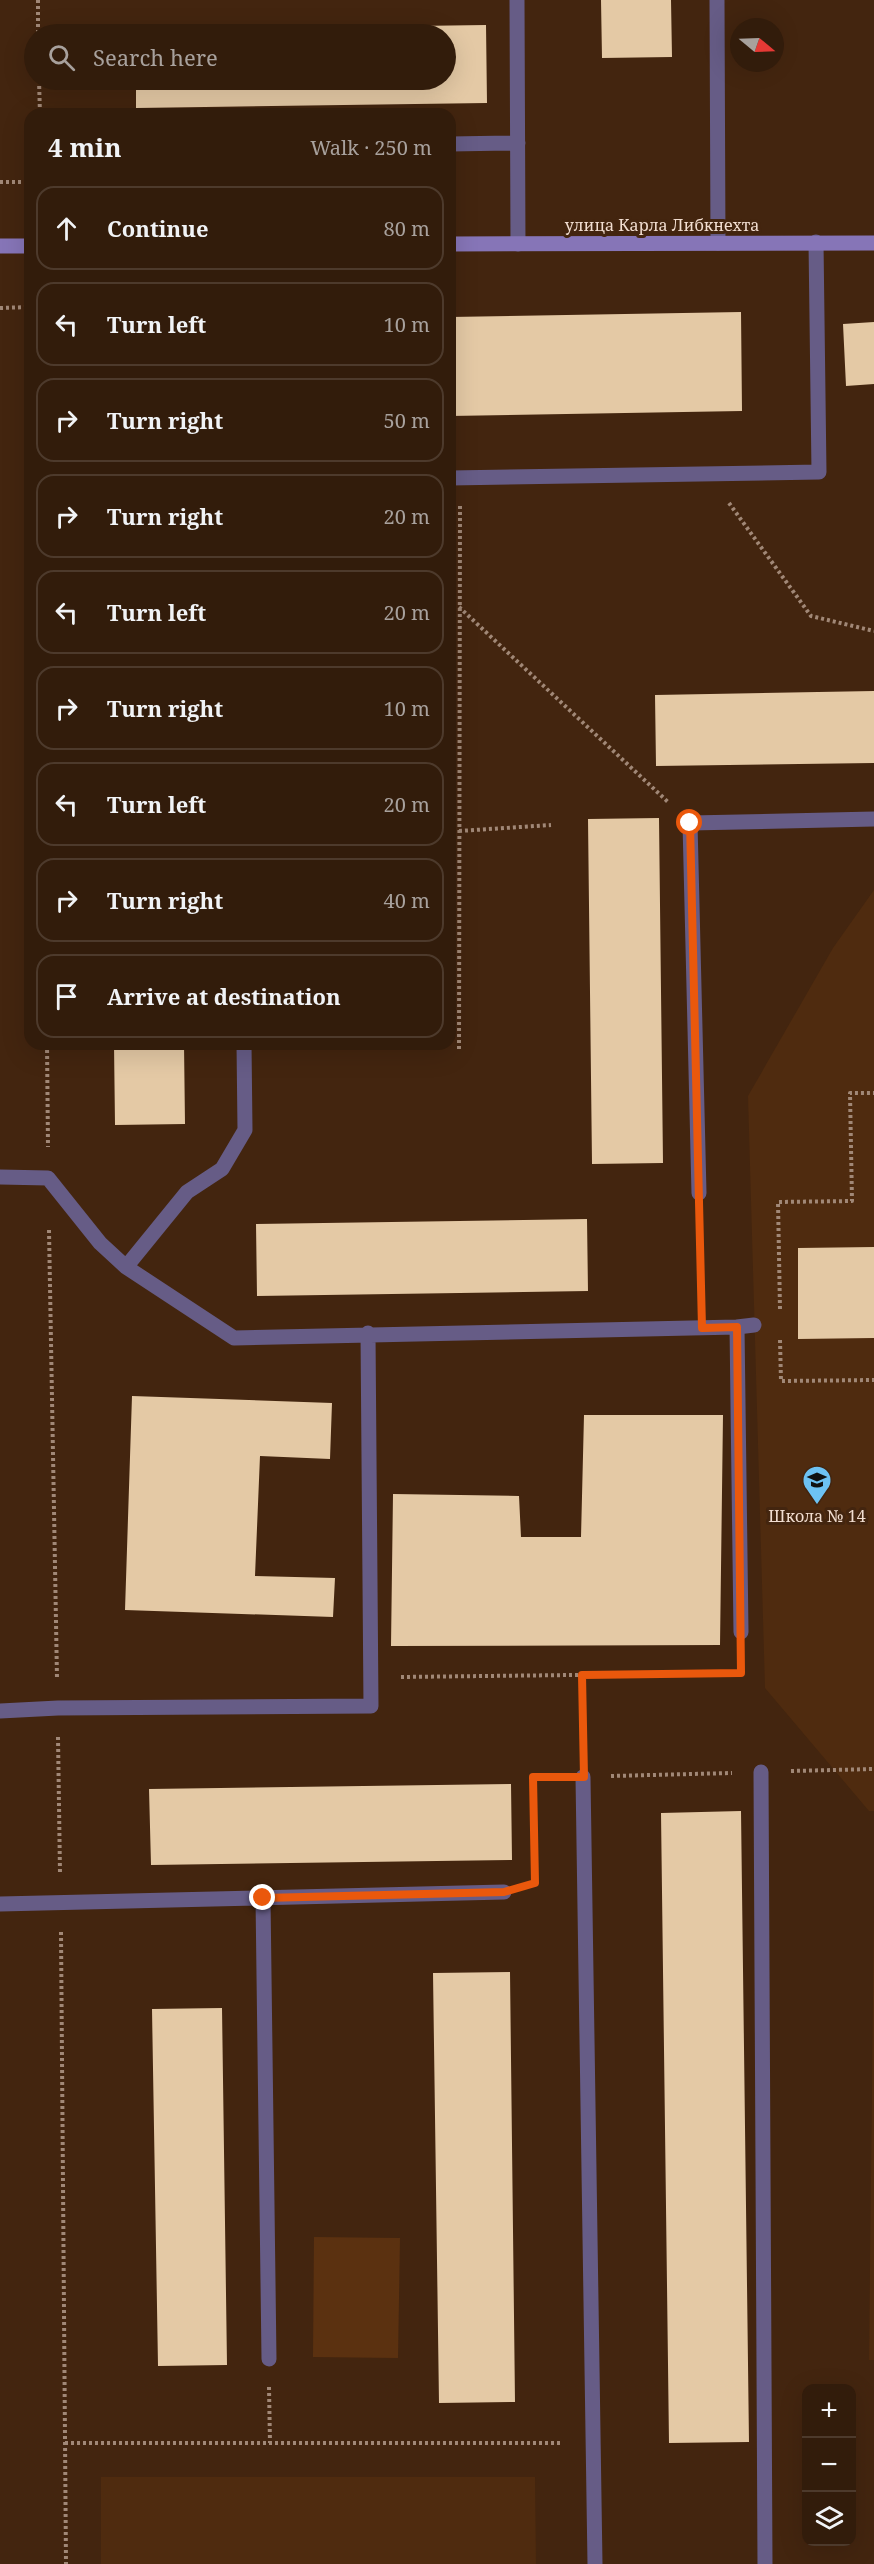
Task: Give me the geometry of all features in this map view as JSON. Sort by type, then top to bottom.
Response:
[{"type":"street","name":"улица Карла Либкнехта","points":[[456,244],[874,243]]},
{"type":"street","points":[[0,246],[24,246]]},
{"type":"lane","points":[[517,0],[519,244]]},
{"type":"lane","points":[[717,0],[718,243]]},
{"type":"lane","points":[[456,144],[518,143]]},
{"type":"lane","points":[[456,478],[819,471],[816,242]]},
{"type":"lane","points":[[699,1193],[690,823],[874,819]]},
{"type":"lane","points":[[126,1267],[187,1192],[222,1169],[245,1130],[244,1050]]},
{"type":"lane","points":[[0,1177],[48,1178],[100,1243],[126,1267],[234,1338],[754,1325]]},
{"type":"lane","points":[[737,1327],[741,1632]]},
{"type":"lane","points":[[0,1711],[58,1708],[371,1706],[368,1333]]},
{"type":"lane","points":[[761,1772],[765,2564]]},
{"type":"lane","points":[[584,1777],[596,2564]]},
{"type":"lane","points":[[0,1904],[504,1892]]},
{"type":"lane","points":[[263,1898],[269,2359]]},
{"type":"path","points":[[38,0],[38,24]]},
{"type":"path","points":[[39,90],[40,108]]},
{"type":"path","points":[[0,182],[24,182]]},
{"type":"path","points":[[0,308],[24,307]]},
{"type":"path","points":[[707,474],[811,616],[874,631]]},
{"type":"path","points":[[456,510],[459,606],[459,1049]]},
{"type":"path","points":[[459,606],[690,823]]},
{"type":"path","points":[[459,831],[551,825]]},
{"type":"path","points":[[47,1050],[61,1903],[66,2564]]},
{"type":"path","points":[[780,1311],[778,1202],[852,1201],[850,1093],[874,1093]]},
{"type":"path","points":[[699,1193],[702,1328]]},
{"type":"path","points":[[780,1334],[781,1381],[874,1380]]},
{"type":"path","points":[[371,1677],[741,1673],[741,1632]]},
{"type":"path","points":[[504,1892],[535,1883],[533,1777],[584,1777],[582,1675]]},
{"type":"path","points":[[269,2359],[270,2443]]},
{"type":"path","points":[[65,2443],[594,2443]]},
{"type":"shaded area","name":"Школа № 14","points":[[874,890],[874,1811],[869,1811],[765,1688],[748,1096],[833,948]]},
{"type":"shaded area","points":[[874,1906],[874,2360],[869,2360]]},
{"type":"shaded area","points":[[314,2237],[400,2238],[398,2358],[313,2357]]},
{"type":"shaded area","points":[[101,2477],[535,2477],[536,2564],[101,2564]]},
{"type":"building","points":[[601,0],[671,0],[672,57],[602,58]]},
{"type":"building","points":[[456,25],[486,25],[487,103],[136,108],[136,90],[456,90]]},
{"type":"building","points":[[741,312],[742,411],[456,416],[456,317]]},
{"type":"building","points":[[874,322],[874,384],[846,386],[843,324]]},
{"type":"building","points":[[874,691],[874,763],[656,766],[655,695]]},
{"type":"building","points":[[659,818],[663,1163],[592,1164],[588,819]]},
{"type":"building","points":[[114,1050],[184,1050],[185,1124],[115,1125]]},
{"type":"building","points":[[587,1219],[588,1291],[257,1296],[256,1224]]},
{"type":"building","points":[[874,1247],[874,1338],[798,1339],[798,1248]]},
{"type":"building","points":[[132,1396],[332,1403],[330,1459],[260,1456],[255,1576],[335,1578],[333,1617],[125,1610]]},
{"type":"building","points":[[584,1415],[723,1415],[720,1645],[391,1646],[393,1494],[519,1496],[521,1537],[581,1537]]},
{"type":"building","points":[[511,1784],[512,1860],[151,1865],[149,1789]]},
{"type":"building","points":[[741,1811],[749,2442],[669,2443],[661,1813]]},
{"type":"building","points":[[510,1972],[515,2402],[439,2403],[433,1973]]},
{"type":"building","points":[[222,2008],[227,2365],[158,2366],[152,2009]]},
{"type":"place","name":"Школа № 14","points":[[817,1506]]},
{"type":"route","points":[[263,1898],[504,1892],[535,1883],[533,1777],[584,1777],[582,1675],[741,1673],[737,1327],[702,1328],[690,823]]}]
